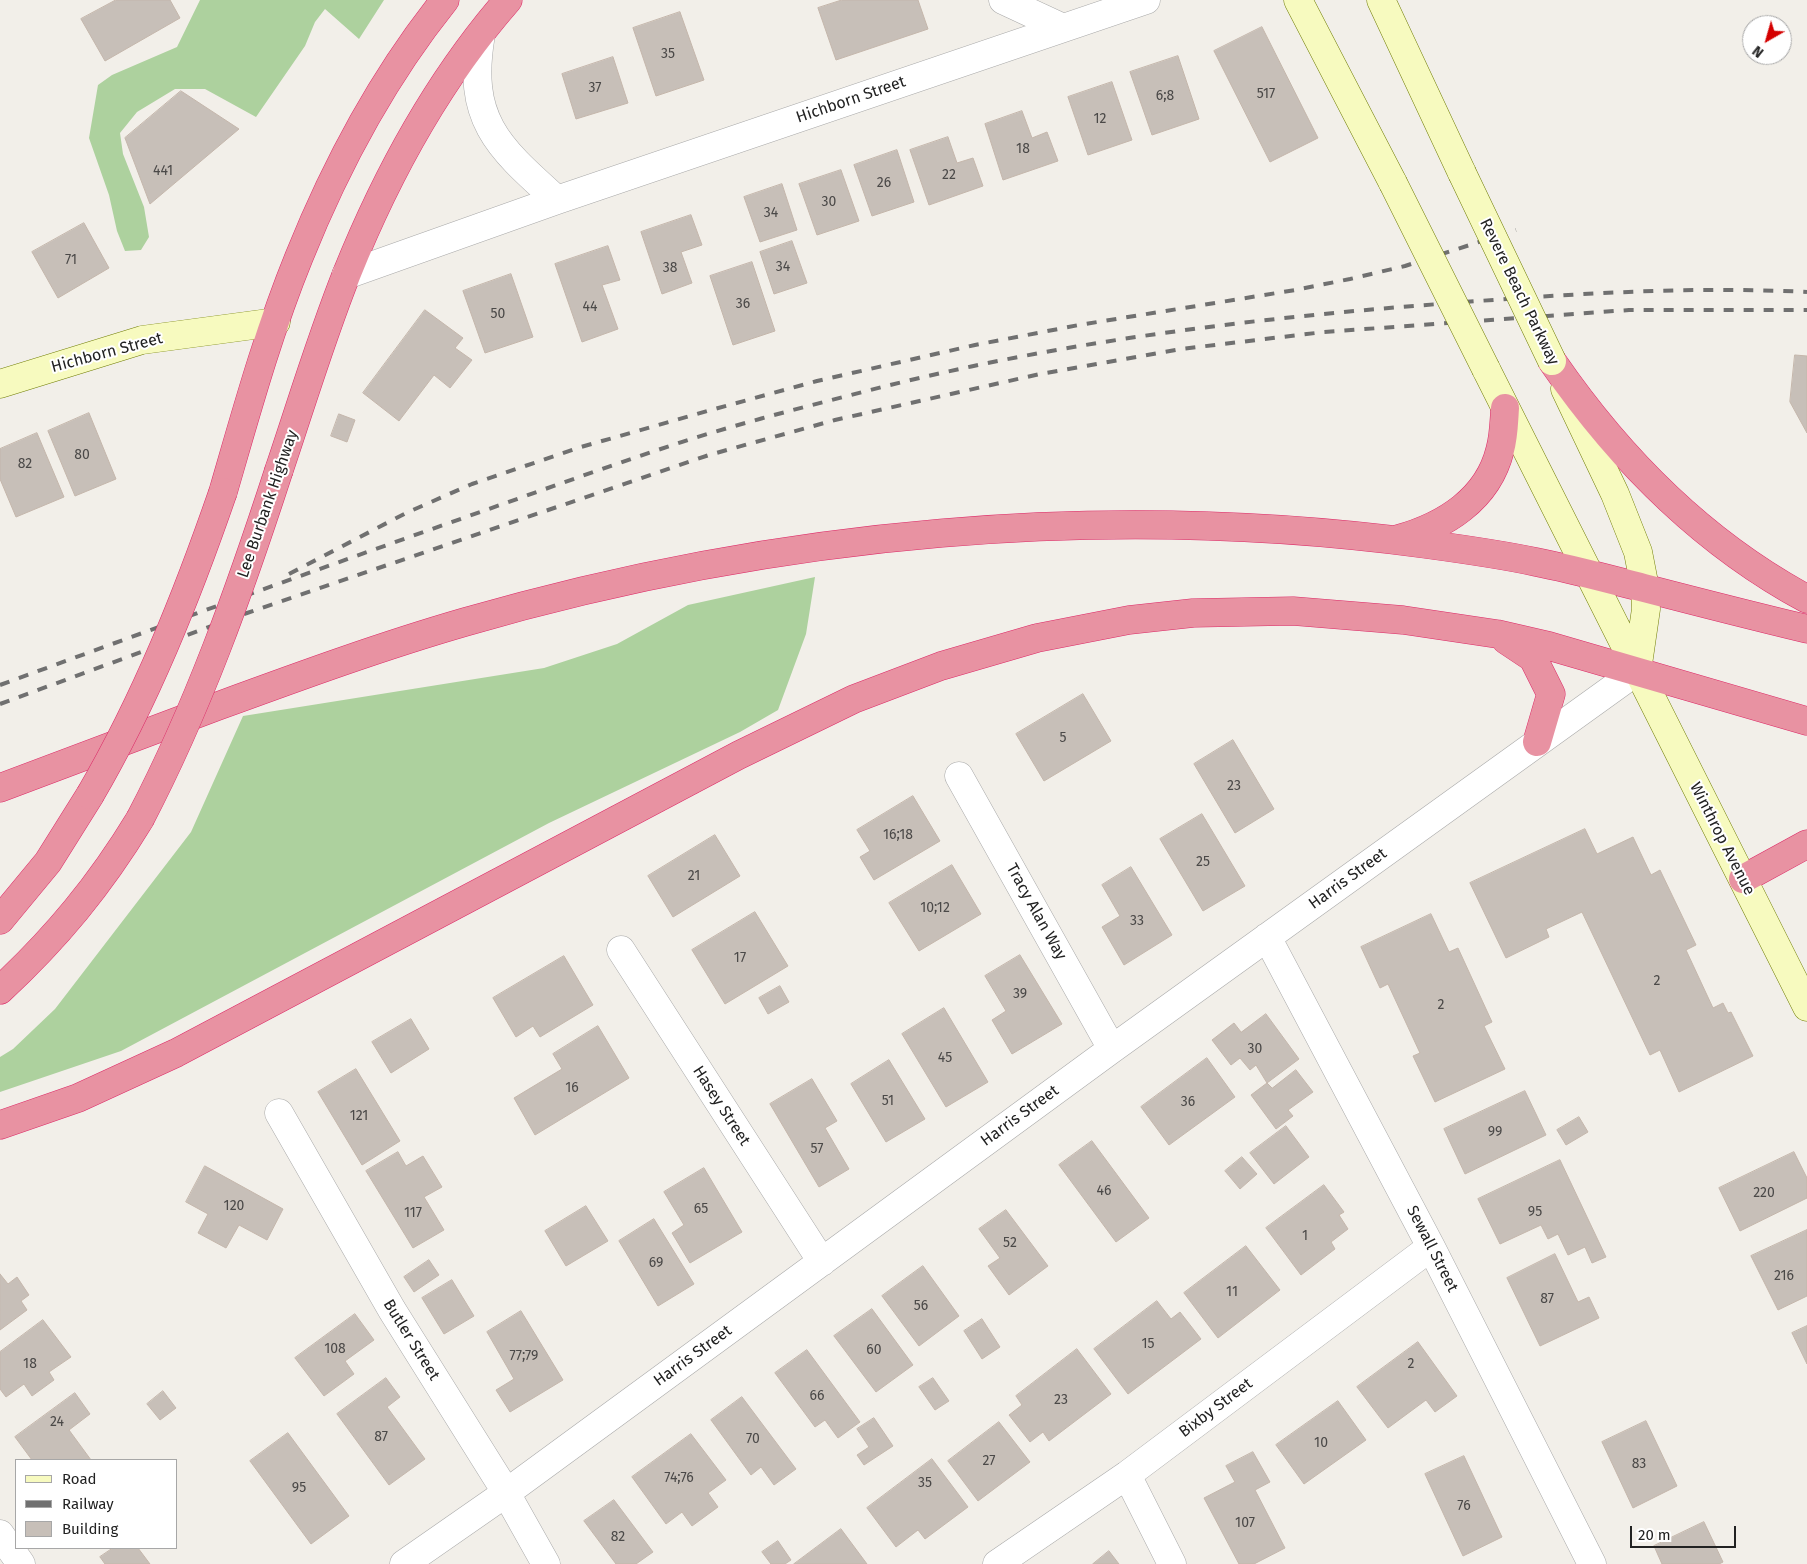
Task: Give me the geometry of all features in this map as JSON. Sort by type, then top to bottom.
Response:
[{"type":"highway","points":[[0,920],[44,868],[90,795],[124,734],[194,574],[276,322],[311,229],[352,143],[402,59],[445,0]]},
{"type":"highway","name":"Lee Burbank Highway","points":[[0,990],[32,960],[78,908],[102,878],[140,819],[191,713],[244,577],[346,275],[408,146],[442,90],[481,34],[508,0]]},
{"type":"highway","points":[[1552,361],[1595,419],[1628,456],[1681,509],[1718,541],[1752,566],[1807,599]]},
{"type":"highway","points":[[1392,540],[1414,534],[1441,523],[1479,494],[1497,461],[1502,438],[1505,408]]},
{"type":"highway","points":[[0,788],[403,640],[528,604],[652,575],[735,560],[853,542],[973,530],[1035,527],[1139,526],[1231,528],[1392,540],[1521,559],[1589,574],[1807,630]]},
{"type":"highway","points":[[0,1126],[78,1098],[158,1062],[770,740],[854,699],[941,666],[1005,646],[1060,633],[1129,620],[1192,613],[1259,611],[1326,613],[1403,620],[1497,634],[1549,646],[1637,670],[1807,721]]},
{"type":"highway","points":[[1497,634],[1533,658],[1550,694],[1537,742]]},
{"type":"highway","points":[[1743,878],[1807,844]]},
{"type":"main road","points":[[1298,0],[1393,183],[1637,670]]},
{"type":"main road","name":"Revere Beach Parkway","points":[[1382,0],[1628,525],[1638,552],[1645,588],[1644,628],[1637,670]]},
{"type":"main road","name":"Hichborn Street","points":[[0,384],[142,340],[276,322]]},
{"type":"main road","name":"Winthrop Avenue","points":[[1637,670],[1807,1007]]},
{"type":"street","points":[[1003,0],[1063,28]]},
{"type":"street","name":"Hichborn Street","points":[[346,275],[557,200],[1146,0]]},
{"type":"street","points":[[481,34],[477,57],[477,79],[480,100],[486,120],[508,155],[557,200]]},
{"type":"street","name":"Harris Street","points":[[404,1564],[506,1493],[1112,1048],[1637,670]]},
{"type":"street","name":"Tracy Alan Way","points":[[959,776],[1112,1048]]},
{"type":"street","name":"Sewall Street","points":[[1267,937],[1431,1247],[1592,1564]]},
{"type":"street","name":"Hasey Street","points":[[621,950],[822,1262]]},
{"type":"street","name":"Butler Street","points":[[279,1113],[392,1310],[506,1493],[546,1564]]},
{"type":"street","name":"Bixby Street","points":[[997,1564],[1127,1474],[1431,1247]]},
{"type":"street","points":[[1127,1474],[1172,1564]]},
{"type":"street","points":[[0,1534],[21,1564]]},
{"type":"green space","points":[[200,0],[384,0],[359,39],[325,9],[315,22],[305,46],[256,117],[205,89],[175,89],[137,112],[120,133],[123,154],[144,207],[149,237],[141,250],[125,251],[117,231],[109,195],[89,138],[98,85],[112,75],[177,47]]},
{"type":"green space","points":[[815,577],[806,634],[778,710],[740,732],[549,823],[121,1051],[0,1092],[0,1057],[13,1049],[55,1009],[191,832],[243,716],[544,668],[617,644],[688,605]]},
{"type":"building","points":[[116,0],[170,0],[180,18],[105,61],[81,19]]},
{"type":"building","points":[[842,0],[918,0],[928,29],[836,60],[818,8]]},
{"type":"building","points":[[680,12],[704,80],[656,96],[633,28]]},
{"type":"building","points":[[1262,27],[1318,138],[1270,162],[1214,51]]},
{"type":"building","points":[[1178,56],[1199,119],[1152,135],[1130,72]]},
{"type":"building","points":[[613,57],[628,103],[576,119],[562,74]]},
{"type":"building","points":[[1112,82],[1132,140],[1088,155],[1068,97]]},
{"type":"building","points":[[181,91],[239,129],[150,204],[125,138]]},
{"type":"building","points":[[1022,111],[1032,138],[1047,132],[1058,161],[1003,180],[985,124]]},
{"type":"building","points":[[948,137],[957,163],[973,158],[983,186],[929,205],[910,150]]},
{"type":"building","points":[[897,150],[914,202],[872,216],[854,165]]},
{"type":"building","points":[[841,170],[859,221],[817,235],[799,184]]},
{"type":"building","points":[[782,184],[797,230],[760,242],[744,197]]},
{"type":"building","points":[[691,215],[702,245],[681,252],[692,283],[662,294],[641,232]]},
{"type":"building","points":[[84,223],[109,268],[58,298],[32,252]]},
{"type":"building","points":[[792,241],[807,283],[774,294],[760,252]]},
{"type":"building","points":[[608,246],[620,280],[602,285],[618,329],[582,342],[555,264]]},
{"type":"building","points":[[752,262],[775,331],[733,345],[710,276]]},
{"type":"building","points":[[511,274],[533,337],[485,353],[463,291]]},
{"type":"building","points":[[425,310],[463,338],[455,348],[472,360],[450,388],[434,375],[399,421],[363,393]]},
{"type":"building","points":[[1795,355],[1807,356],[1807,433],[1790,402]]},
{"type":"building","points":[[89,413],[116,479],[75,496],[48,431]]},
{"type":"building","points":[[339,414],[355,420],[347,442],[331,436]]},
{"type":"building","points":[[37,433],[64,497],[16,517],[0,479],[0,449]]},
{"type":"building","points":[[1083,694],[1111,741],[1044,781],[1016,734]]},
{"type":"building","points":[[1233,740],[1274,809],[1235,833],[1194,764]]},
{"type":"building","points":[[913,796],[940,841],[874,880],[860,857],[870,851],[857,830]]},
{"type":"building","points":[[1202,814],[1245,886],[1203,911],[1160,839]]},
{"type":"building","points":[[1585,829],[1597,854],[1633,837],[1651,875],[1660,870],[1696,945],[1686,950],[1713,1008],[1723,1003],[1728,1013],[1731,1012],[1753,1056],[1679,1092],[1660,1050],[1650,1055],[1582,912],[1546,929],[1549,937],[1506,958],[1470,883]]},
{"type":"building","points":[[715,835],[740,876],[673,917],[648,876]]},
{"type":"building","points":[[952,865],[981,914],[919,951],[889,903]]},
{"type":"building","points":[[1131,867],[1172,935],[1124,965],[1102,927],[1120,916],[1102,885]]},
{"type":"building","points":[[755,912],[788,966],[725,1004],[692,950]]},
{"type":"building","points":[[1431,914],[1449,952],[1458,948],[1492,1022],[1484,1026],[1505,1069],[1435,1102],[1413,1056],[1420,1053],[1388,984],[1380,988],[1361,947]]},
{"type":"building","points":[[1020,955],[1062,1024],[1012,1054],[992,1020],[1006,1011],[985,976]]},
{"type":"building","points":[[564,956],[593,1005],[540,1037],[533,1026],[516,1037],[493,998]]},
{"type":"building","points":[[780,986],[789,1002],[768,1014],[759,998]]},
{"type":"building","points":[[944,1008],[988,1082],[946,1107],[902,1034]]},
{"type":"building","points":[[1266,1014],[1299,1059],[1267,1083],[1256,1065],[1250,1070],[1240,1058],[1231,1065],[1212,1040],[1234,1023],[1241,1032]]},
{"type":"building","points":[[411,1019],[429,1049],[391,1073],[372,1042]]},
{"type":"building","points":[[598,1026],[629,1078],[535,1135],[514,1098],[562,1069],[553,1054]]},
{"type":"building","points":[[1207,1058],[1235,1097],[1169,1145],[1141,1107]]},
{"type":"building","points":[[889,1060],[925,1119],[886,1142],[851,1084]]},
{"type":"building","points":[[356,1069],[400,1141],[362,1165],[318,1092]]},
{"type":"building","points":[[1296,1070],[1313,1092],[1288,1110],[1293,1116],[1276,1129],[1251,1095],[1267,1083],[1272,1088]]},
{"type":"building","points":[[812,1079],[837,1121],[825,1128],[849,1169],[819,1187],[770,1104]]},
{"type":"building","points":[[1525,1091],[1546,1135],[1465,1174],[1444,1129]]},
{"type":"building","points":[[1579,1117],[1588,1132],[1566,1145],[1557,1130]]},
{"type":"building","points":[[1286,1126],[1309,1157],[1274,1184],[1250,1153]]},
{"type":"building","points":[[1092,1141],[1149,1218],[1116,1242],[1059,1165]]},
{"type":"building","points":[[398,1152],[406,1166],[423,1156],[442,1187],[424,1197],[444,1230],[413,1248],[366,1171]]},
{"type":"building","points":[[1794,1152],[1807,1178],[1807,1198],[1740,1231],[1719,1188]]},
{"type":"building","points":[[1242,1157],[1257,1174],[1240,1189],[1225,1171]]},
{"type":"building","points":[[1560,1160],[1606,1257],[1592,1263],[1585,1247],[1568,1255],[1558,1234],[1548,1239],[1541,1225],[1500,1244],[1478,1199]]},
{"type":"building","points":[[205,1166],[283,1209],[267,1240],[239,1225],[226,1248],[198,1233],[208,1214],[186,1202]]},
{"type":"building","points":[[704,1168],[742,1232],[690,1263],[672,1233],[684,1225],[664,1192]]},
{"type":"building","points":[[1324,1185],[1344,1212],[1339,1215],[1348,1229],[1331,1242],[1335,1249],[1301,1275],[1266,1228]]},
{"type":"building","points":[[586,1206],[608,1241],[566,1266],[545,1231]]},
{"type":"building","points":[[1006,1210],[1048,1266],[1009,1295],[988,1266],[1000,1258],[979,1229]]},
{"type":"building","points":[[654,1219],[694,1284],[658,1306],[619,1241]]},
{"type":"building","points":[[1807,1230],[1807,1296],[1778,1310],[1751,1256]]},
{"type":"building","points":[[1246,1246],[1280,1290],[1218,1338],[1184,1293]]},
{"type":"building","points":[[1555,1254],[1578,1302],[1589,1297],[1599,1318],[1540,1346],[1507,1278]]},
{"type":"building","points":[[429,1260],[439,1275],[414,1292],[404,1277]]},
{"type":"building","points":[[923,1266],[959,1316],[919,1346],[882,1296]]},
{"type":"building","points":[[0,1274],[8,1284],[17,1277],[29,1295],[21,1301],[27,1310],[0,1330]]},
{"type":"building","points":[[452,1280],[474,1316],[444,1334],[422,1298]]},
{"type":"building","points":[[1157,1301],[1171,1319],[1180,1312],[1201,1339],[1128,1394],[1094,1349]]},
{"type":"building","points":[[872,1309],[913,1365],[876,1392],[834,1336]]},
{"type":"building","points":[[521,1311],[563,1380],[510,1412],[496,1390],[514,1379],[487,1332]]},
{"type":"building","points":[[355,1314],[374,1340],[345,1361],[354,1374],[324,1396],[295,1358]]},
{"type":"building","points":[[982,1319],[1000,1347],[982,1359],[964,1331]]},
{"type":"building","points":[[43,1320],[71,1357],[49,1372],[54,1380],[32,1396],[24,1384],[6,1397],[0,1389],[0,1352]]},
{"type":"building","points":[[1807,1326],[1807,1364],[1792,1333]]},
{"type":"building","points":[[1418,1342],[1457,1396],[1435,1412],[1426,1400],[1388,1428],[1357,1387]]},
{"type":"building","points":[[1077,1349],[1111,1394],[1049,1441],[1043,1432],[1030,1442],[1009,1415],[1022,1405],[1016,1396]]},
{"type":"building","points":[[807,1350],[860,1422],[838,1438],[825,1420],[815,1427],[775,1373]]},
{"type":"building","points":[[386,1378],[400,1397],[387,1407],[425,1459],[389,1485],[337,1414]]},
{"type":"building","points":[[933,1378],[949,1401],[935,1410],[919,1387]]},
{"type":"building","points":[[163,1391],[176,1408],[160,1420],[147,1404]]},
{"type":"building","points":[[75,1393],[90,1414],[69,1430],[90,1459],[31,1459],[15,1437]]},
{"type":"building","points":[[742,1397],[796,1469],[774,1485],[761,1467],[751,1475],[711,1420]]},
{"type":"building","points":[[1338,1401],[1366,1440],[1304,1484],[1276,1445]]},
{"type":"building","points":[[874,1418],[893,1446],[864,1465],[857,1455],[869,1447],[857,1429]]},
{"type":"building","points":[[1646,1421],[1677,1486],[1633,1508],[1602,1442]]},
{"type":"building","points":[[999,1422],[1030,1462],[978,1501],[948,1461]]},
{"type":"building","points":[[288,1433],[349,1516],[311,1544],[250,1461]]},
{"type":"building","points":[[691,1434],[726,1480],[708,1493],[718,1507],[692,1526],[682,1512],[666,1524],[632,1477]]},
{"type":"building","points":[[1253,1452],[1270,1482],[1255,1490],[1285,1548],[1254,1564],[1239,1564],[1204,1498],[1235,1482],[1226,1466]]},
{"type":"building","points":[[1464,1456],[1502,1537],[1463,1556],[1425,1474]]},
{"type":"building","points":[[932,1459],[968,1507],[925,1539],[918,1530],[896,1547],[867,1508]]},
{"type":"building","points":[[614,1500],[653,1552],[636,1564],[616,1564],[584,1521]]},
{"type":"building","points":[[1704,1522],[1723,1562],[1719,1564],[1662,1564],[1654,1546]]},
{"type":"building","points":[[841,1529],[867,1564],[794,1564]]},
{"type":"building","points":[[778,1541],[791,1560],[785,1564],[771,1564],[762,1552]]},
{"type":"building","points":[[112,1549],[139,1549],[150,1564],[105,1564],[100,1557]]},
{"type":"building","points":[[1109,1551],[1119,1564],[1093,1564]]},
{"type":"railway","points":[[289,574],[406,513],[472,484],[581,447],[711,410],[817,381],[975,345],[1079,325],[1295,290],[1350,279],[1405,266],[1516,230]]},
{"type":"railway","points":[[0,685],[337,563],[658,450],[769,416],[925,377],[1074,347],[1149,335],[1300,316],[1585,294],[1674,290],[1807,292]]},
{"type":"railway","points":[[0,704],[247,613],[709,455],[835,420],[1040,374],[1181,349],[1324,332],[1629,310],[1807,310]]}]
